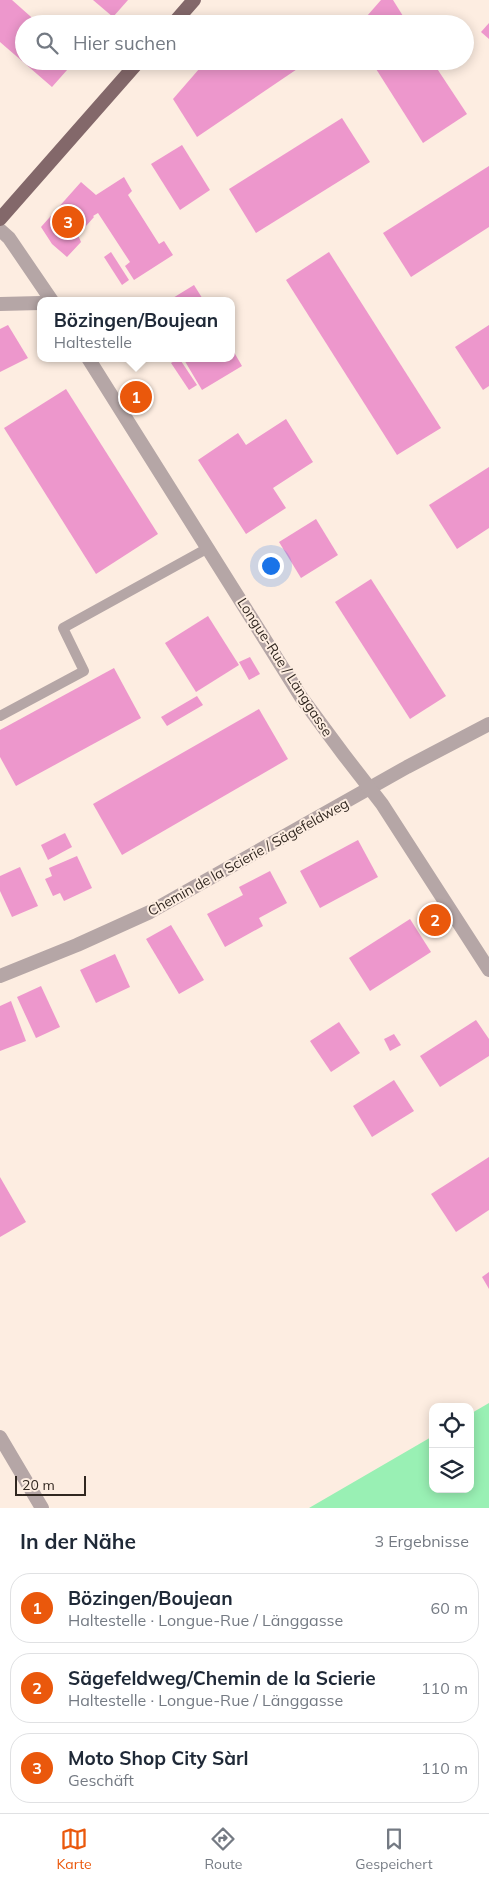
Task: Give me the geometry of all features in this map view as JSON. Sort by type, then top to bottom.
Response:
[{"type":"main road","points":[[181,15],[194,0]]},
{"type":"main road","points":[[0,219],[131,70]]},
{"type":"street","points":[[0,230],[9,238],[49,297]]},
{"type":"street","points":[[0,304],[37,303]]},
{"type":"street","name":"Longue-Rue / Länggasse","points":[[91,362],[301,697],[393,819],[489,970]]},
{"type":"street","name":"Chemin de la Scierie / Sägefeldweg","points":[[0,976],[69,949],[150,912],[407,767],[489,724]]},
{"type":"street","points":[[0,1437],[42,1508]]},
{"type":"lane","points":[[0,716],[84,671],[63,628],[208,548]]},
{"type":"green space","points":[[489,1403],[489,1508],[309,1508],[429,1438],[429,1493],[474,1493],[474,1412]]},
{"type":"building","points":[[0,0],[12,0],[29,15],[15,15],[15,55],[0,42]]},
{"type":"building","points":[[93,0],[128,0],[115,15],[111,15]]},
{"type":"building","points":[[381,0],[393,0],[402,15],[368,15]]},
{"type":"building","points":[[489,23],[489,39],[481,32]]},
{"type":"building","points":[[32,70],[67,70],[52,87]]},
{"type":"building","points":[[198,70],[296,70],[197,137],[173,99]]},
{"type":"building","points":[[377,70],[438,70],[467,114],[423,143]]},
{"type":"building","points":[[342,118],[370,162],[256,233],[229,189]]},
{"type":"building","points":[[182,145],[210,190],[180,210],[151,164]]},
{"type":"building","points":[[489,166],[489,227],[411,277],[383,233]]},
{"type":"building","points":[[124,177],[132,191],[128,195],[159,244],[164,241],[173,255],[134,280],[125,266],[130,262],[98,213],[93,216],[78,235],[81,242],[67,257],[52,244],[41,227],[81,182],[96,195]]},
{"type":"building","points":[[111,252],[129,280],[122,285],[104,257]]},
{"type":"building","points":[[329,252],[441,428],[397,455],[286,280]]},
{"type":"building","points":[[194,285],[202,297],[174,297]]},
{"type":"building","points":[[8,325],[28,358],[0,372],[0,329]]},
{"type":"building","points":[[489,325],[489,386],[483,390],[455,347]]},
{"type":"building","points":[[235,354],[242,366],[202,390],[185,362],[235,362]]},
{"type":"building","points":[[182,362],[197,385],[189,390],[171,363]]},
{"type":"building","points":[[66,389],[158,534],[96,574],[4,428]]},
{"type":"building","points":[[286,419],[313,462],[273,488],[286,508],[246,534],[198,460],[238,433],[246,445]]},
{"type":"building","points":[[489,467],[489,528],[457,549],[429,505]]},
{"type":"building","points":[[316,519],[338,555],[301,578],[279,542]]},
{"type":"building","points":[[371,579],[446,696],[410,719],[335,602]]},
{"type":"building","points":[[208,616],[239,665],[196,692],[165,643]]},
{"type":"building","points":[[250,657],[260,674],[249,680],[239,662]]},
{"type":"building","points":[[114,668],[141,718],[16,786],[0,757],[0,730]]},
{"type":"building","points":[[197,696],[203,705],[167,726],[161,717]]},
{"type":"building","points":[[259,709],[288,759],[122,855],[93,804]]},
{"type":"building","points":[[65,833],[72,847],[48,860],[41,845]]},
{"type":"building","points":[[358,840],[378,877],[320,908],[300,871]]},
{"type":"building","points":[[77,856],[92,888],[64,901],[60,893],[53,896],[45,879],[52,876],[49,868]]},
{"type":"building","points":[[20,867],[38,906],[12,917],[0,891],[0,876]]},
{"type":"building","points":[[270,871],[287,903],[259,918],[263,926],[225,947],[207,914],[243,895],[239,887]]},
{"type":"building","points":[[410,919],[431,952],[370,991],[349,958]]},
{"type":"building","points":[[171,925],[204,980],[179,994],[146,939]]},
{"type":"building","points":[[115,954],[130,987],[96,1003],[80,970]]},
{"type":"building","points":[[41,986],[60,1027],[36,1038],[17,997]]},
{"type":"building","points":[[11,1001],[26,1041],[0,1051],[0,1006]]},
{"type":"building","points":[[476,1020],[489,1039],[489,1056],[440,1087],[420,1056]]},
{"type":"building","points":[[339,1022],[360,1053],[331,1072],[310,1041]]},
{"type":"building","points":[[394,1034],[401,1045],[390,1051],[384,1039]]},
{"type":"building","points":[[394,1080],[414,1111],[372,1137],[353,1106]]},
{"type":"building","points":[[489,1157],[489,1210],[456,1232],[431,1194]]},
{"type":"building","points":[[0,1177],[26,1222],[0,1237]]},
{"type":"building","points":[[489,1272],[489,1289],[482,1277]]},
{"type":"place","name":"Moto Shop City Sàrl","points":[[68,222]]},
{"type":"place","name":"Bözingen/Boujean","points":[[136,397]]},
{"type":"place","name":"Sägefeldweg/Chemin de la Scierie","points":[[435,920]]}]
